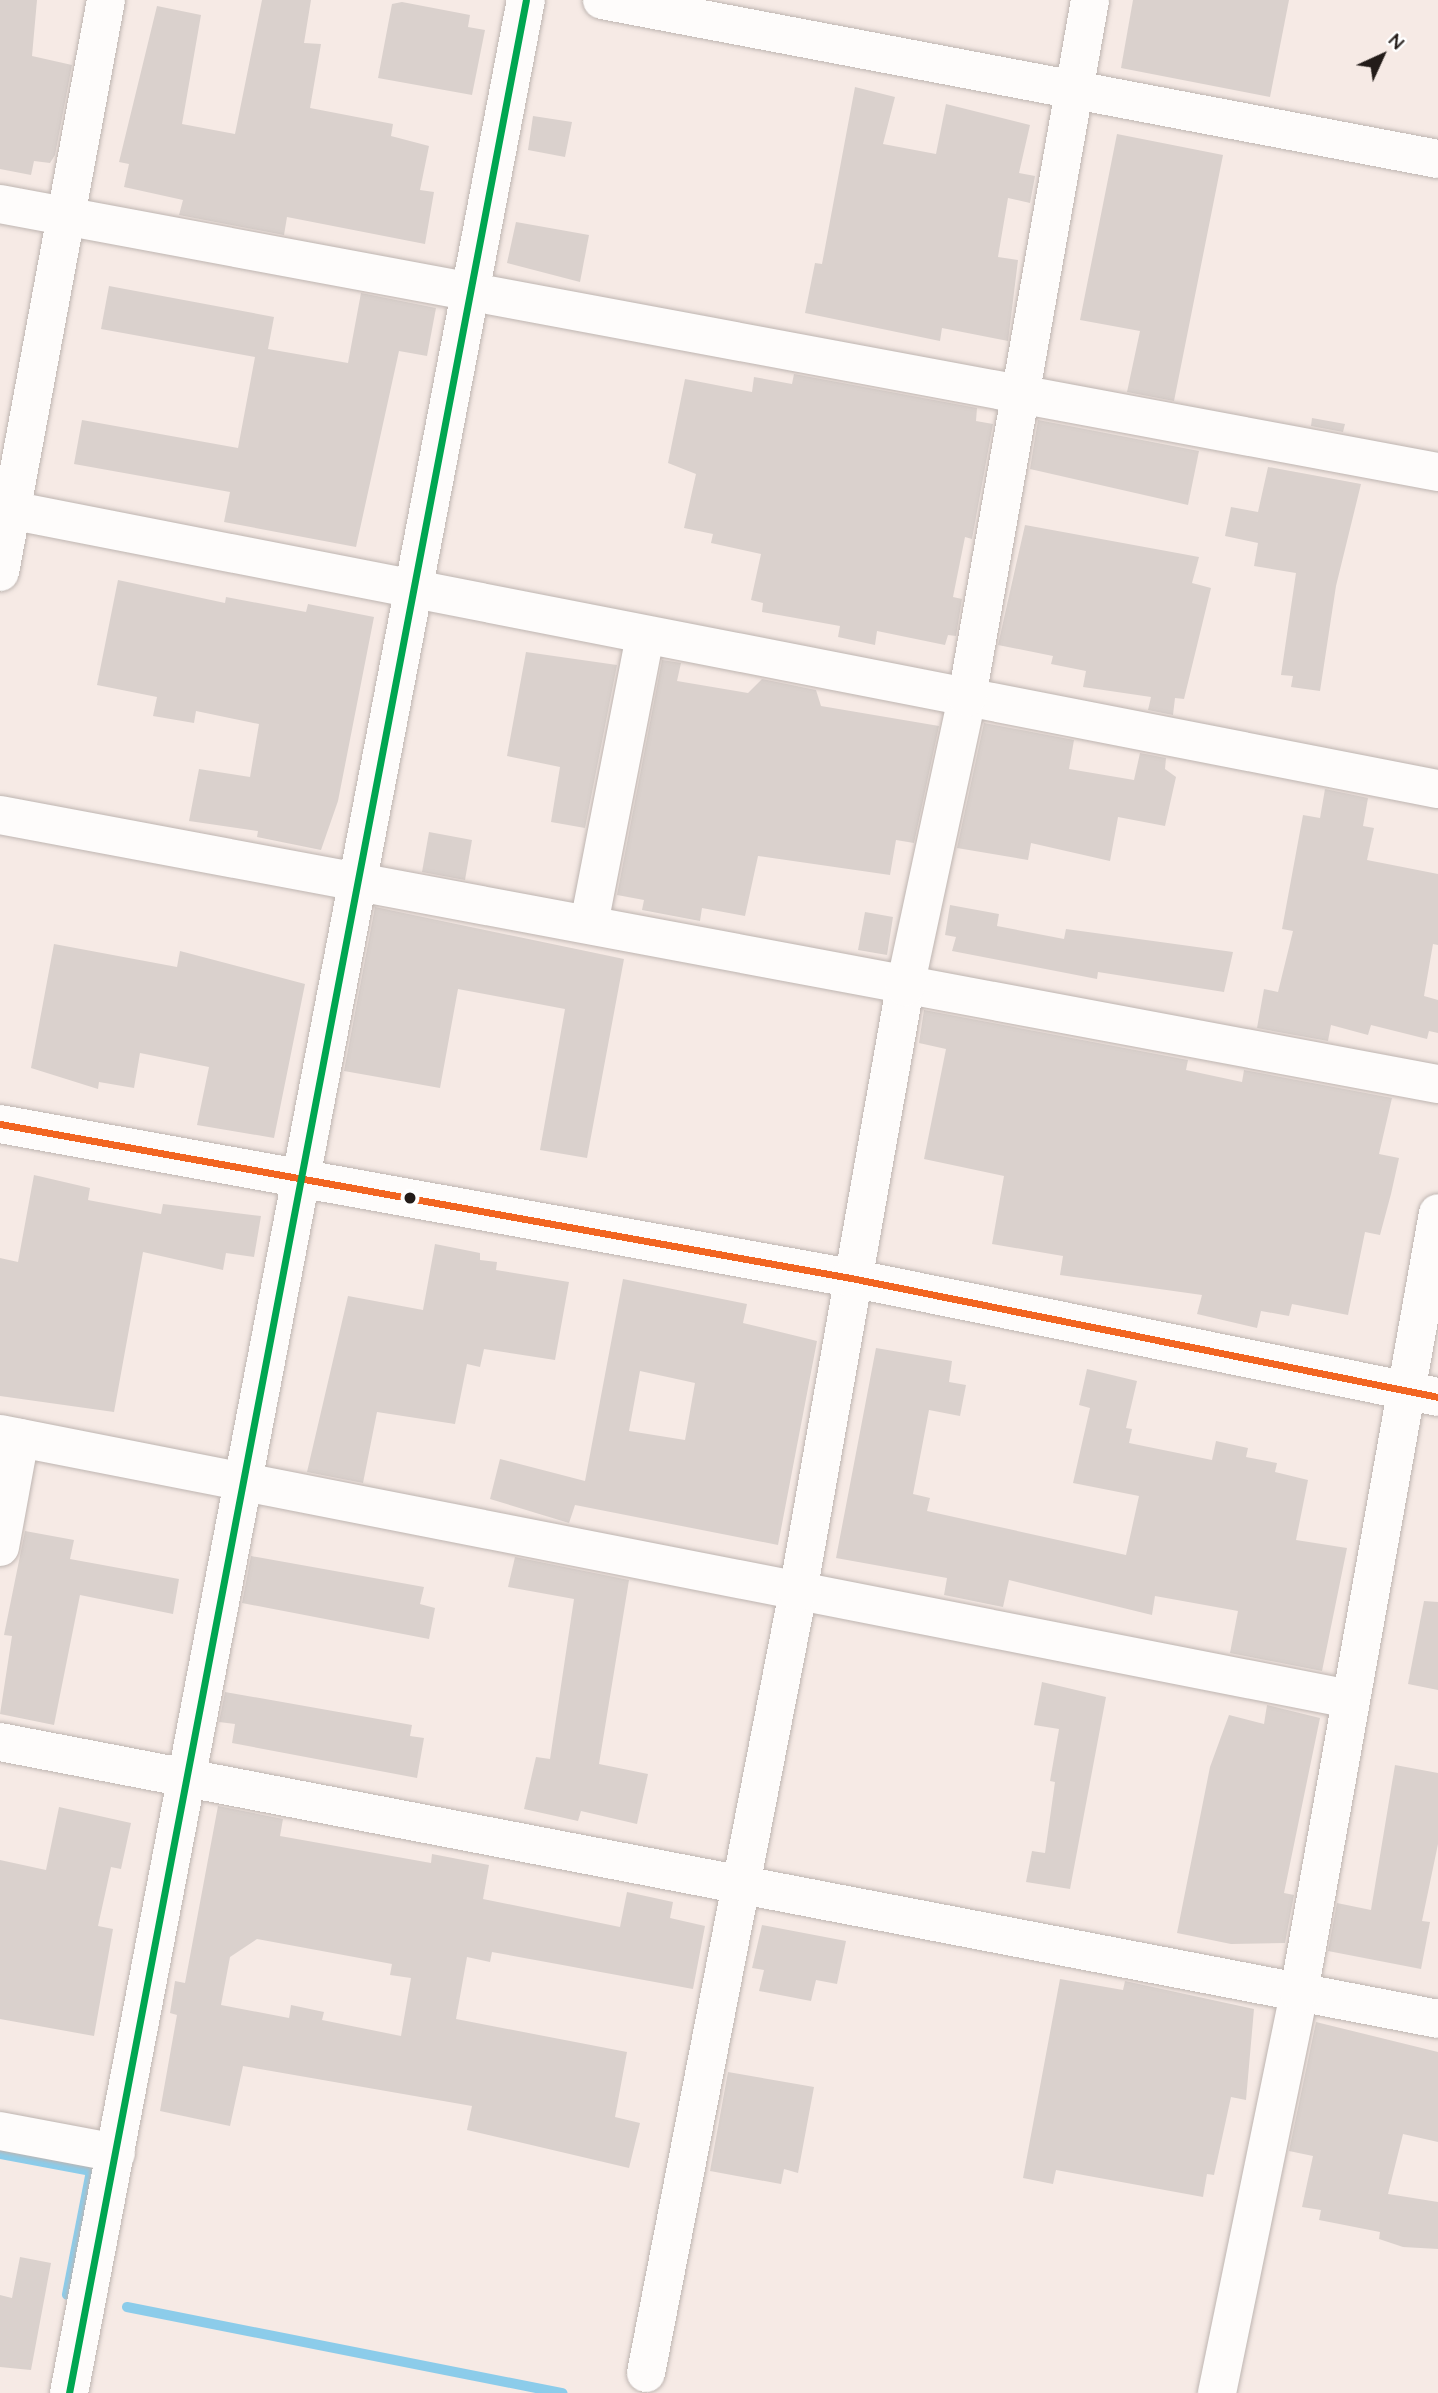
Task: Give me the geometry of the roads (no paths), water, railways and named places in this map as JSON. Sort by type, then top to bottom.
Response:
[{"type":"street","points":[[0,572],[6,509],[66,216],[106,0]]},
{"type":"street","points":[[69,2393],[186,1777],[247,1483],[301,1176],[526,0]]},
{"type":"street","points":[[602,0],[1438,159]]},
{"type":"street","points":[[646,2373],[798,1592],[851,1278],[905,987],[967,697],[1018,393],[1090,0]]},
{"type":"street","points":[[0,204],[470,289],[1438,472]]},
{"type":"street","points":[[6,509],[1438,789]]},
{"type":"street","points":[[589,924],[645,635]]},
{"type":"street","points":[[0,815],[358,878],[905,987],[1438,1084]]},
{"type":"street","points":[[0,1124],[301,1176],[851,1278],[1420,1393]]},
{"type":"street","points":[[1217,2393],[1299,1992],[1350,1699],[1420,1393],[1438,1213]]},
{"type":"street","points":[[0,1547],[10,1436],[1350,1699]]},
{"type":"street","points":[[0,1742],[742,1881],[1438,2019]]},
{"type":"street","points":[[0,2131],[116,2153]]},
{"type":"waterway","points":[[0,2154],[91,2171],[67,2295]]},
{"type":"waterway","points":[[127,2307],[563,2393]]}]
